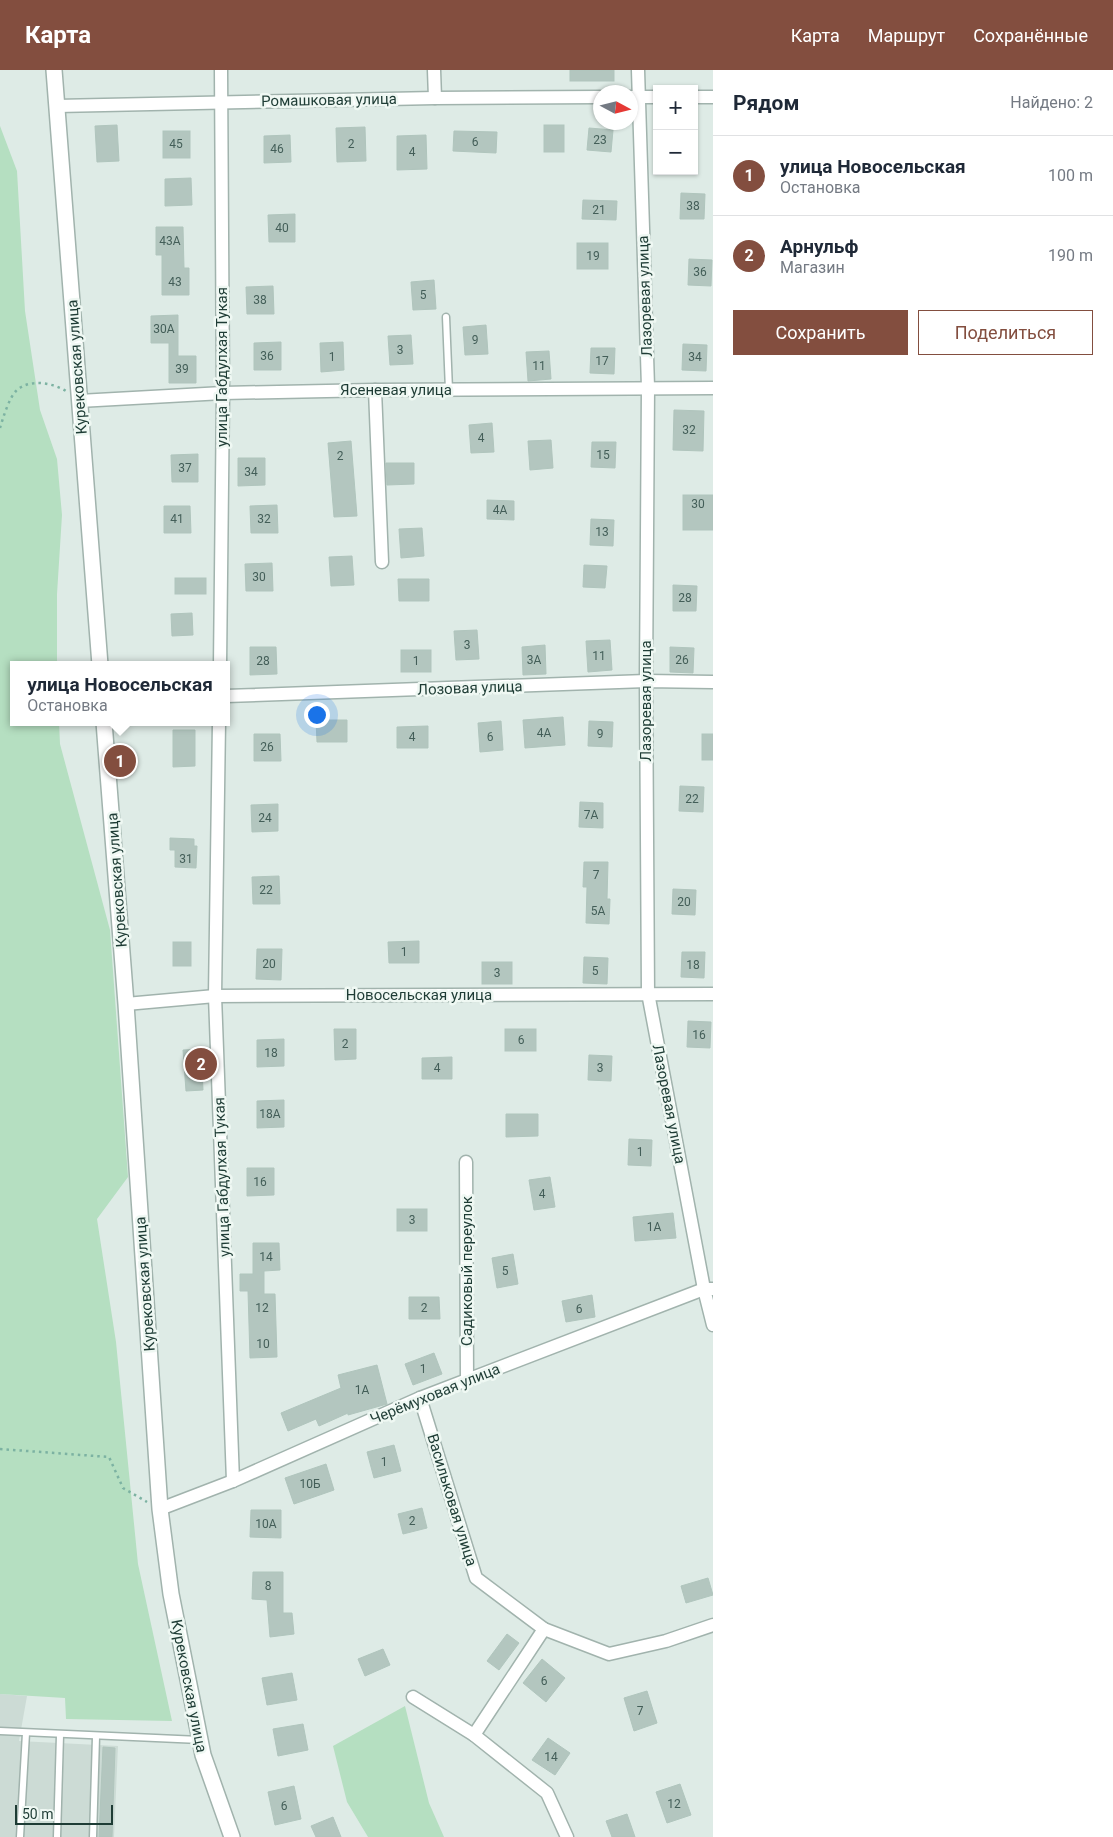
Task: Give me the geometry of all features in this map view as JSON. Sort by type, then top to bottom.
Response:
[{"type":"street","name":"Курековская улица","points":[[54,70],[100,661]]},
{"type":"street","name":"улица Габдулхая Тукая","points":[[220,661],[223,394],[221,70]]},
{"type":"street","points":[[434,70],[435,98]]},
{"type":"street","name":"Лазоревая улица","points":[[636,85],[638,70]]},
{"type":"street","name":"Ромашковая улица","points":[[57,106],[435,98],[593,97]]},
{"type":"street","points":[[638,97],[653,97]]},
{"type":"street","points":[[698,97],[713,97]]},
{"type":"street","name":"Лазоревая улица","points":[[636,130],[648,387],[646,681],[648,993],[708,1289],[713,1325]]},
{"type":"street","name":"Ясеневая улица","points":[[79,401],[223,394],[375,390],[713,388]]},
{"type":"street","points":[[375,390],[382,562]]},
{"type":"street","name":"Лозовая улица","points":[[230,696],[646,681],[713,682]]},
{"type":"street","name":"Курековская улица","points":[[104,726],[126,1004],[160,1509],[171,1594],[203,1755],[232,1837]]},
{"type":"street","name":"улица Габдулхая Тукая","points":[[219,726],[215,996],[233,1481]]},
{"type":"street","name":"Новосельская улица","points":[[126,1004],[215,996],[713,994]]},
{"type":"street","name":"Садиковый переулок","points":[[466,1162],[467,1380]]},
{"type":"street","name":"Черёмуховая улица","points":[[160,1509],[233,1481],[420,1398],[708,1289]]},
{"type":"street","name":"Васильковая улица","points":[[420,1398],[476,1578],[544,1630],[609,1654],[666,1641],[713,1625]]},
{"type":"street","points":[[474,1735],[544,1630]]},
{"type":"street","points":[[413,1697],[474,1735],[547,1793],[567,1837]]},
{"type":"lane","points":[[446,317],[449,390]]},
{"type":"lane","points":[[0,1732],[200,1740]]},
{"type":"lane","points":[[20,1837],[26,1733]]},
{"type":"lane","points":[[57,1837],[60,1735]]},
{"type":"lane","points":[[93,1837],[96,1736]]},
{"type":"path","points":[[0,428],[3,417],[16,390],[28,385],[53,384],[79,401]]},
{"type":"path","points":[[0,1448],[109,1457],[123,1488],[160,1509]]},
{"type":"shaded area","points":[[0,1694],[27,1696],[19,1741],[118,1746],[114,1837],[0,1837]]},
{"type":"green space","points":[[0,126],[17,171],[25,311],[40,410],[57,459],[62,515],[57,594],[57,661],[10,661],[10,726],[59,726],[60,744],[110,930],[128,1177],[97,1219],[116,1342],[138,1564],[172,1721],[66,1719],[65,1698],[0,1694]]},
{"type":"green space","points":[[405,1706],[429,1803],[444,1837],[368,1837],[347,1802],[333,1746]]},
{"type":"building","points":[[570,70],[614,70],[614,81],[570,81]]},
{"type":"building","points":[[117,125],[119,161],[97,162],[95,126]]},
{"type":"building","points":[[544,125],[564,125],[564,152],[544,152]]},
{"type":"building","points":[[365,127],[366,161],[337,162],[336,128]]},
{"type":"building","points":[[589,128],[593,130],[613,130],[611,152],[587,150]]},
{"type":"building","points":[[163,131],[190,131],[190,158],[163,158]]},
{"type":"building","points":[[454,131],[497,132],[496,153],[453,151]]},
{"type":"building","points":[[290,135],[291,162],[264,163],[264,136]]},
{"type":"building","points":[[426,135],[427,169],[397,170],[397,136]]},
{"type":"building","points":[[191,178],[192,205],[165,206],[165,179]]},
{"type":"building","points":[[681,193],[705,194],[704,219],[680,219]]},
{"type":"building","points":[[583,200],[617,201],[616,220],[582,219]]},
{"type":"building","points":[[295,214],[295,242],[269,242],[268,215]]},
{"type":"building","points":[[156,227],[183,227],[184,268],[189,268],[189,295],[162,295],[162,255],[156,255]]},
{"type":"building","points":[[577,243],[608,243],[608,269],[577,269]]},
{"type":"building","points":[[689,259],[712,260],[711,286],[688,285]]},
{"type":"building","points":[[434,280],[436,309],[413,310],[411,282]]},
{"type":"building","points":[[273,286],[274,314],[247,314],[246,287]]},
{"type":"building","points":[[178,315],[178,356],[196,356],[196,383],[169,383],[169,343],[151,343],[151,316]]},
{"type":"building","points":[[486,325],[488,354],[465,355],[463,327]]},
{"type":"building","points":[[411,335],[413,364],[390,365],[388,336]]},
{"type":"building","points":[[281,342],[281,370],[254,370],[254,343]]},
{"type":"building","points":[[343,342],[344,370],[321,372],[320,343]]},
{"type":"building","points":[[683,344],[707,345],[706,371],[682,370]]},
{"type":"building","points":[[591,348],[615,348],[614,374],[590,373]]},
{"type":"building","points":[[549,351],[551,379],[528,381],[526,352]]},
{"type":"building","points":[[674,410],[704,411],[703,451],[673,450]]},
{"type":"building","points":[[492,423],[494,452],[471,453],[469,425]]},
{"type":"building","points":[[551,440],[553,468],[530,470],[528,441]]},
{"type":"building","points":[[351,441],[357,516],[334,517],[328,443]]},
{"type":"building","points":[[592,442],[616,442],[615,468],[591,467]]},
{"type":"building","points":[[198,454],[198,482],[172,482],[171,455]]},
{"type":"building","points":[[238,458],[265,458],[265,485],[238,486]]},
{"type":"building","points":[[386,463],[414,463],[414,484],[387,485]]},
{"type":"building","points":[[683,495],[713,495],[713,530],[683,530]]},
{"type":"building","points":[[487,500],[514,501],[514,520],[487,519]]},
{"type":"building","points":[[277,505],[278,533],[251,533],[250,506]]},
{"type":"building","points":[[164,506],[190,506],[191,533],[164,533]]},
{"type":"building","points":[[591,519],[614,520],[613,546],[590,545]]},
{"type":"building","points":[[422,528],[424,556],[401,558],[399,529]]},
{"type":"building","points":[[352,556],[354,585],[331,586],[329,557]]},
{"type":"building","points":[[272,563],[273,591],[246,591],[245,564]]},
{"type":"building","points":[[584,565],[607,566],[605,588],[583,587]]},
{"type":"building","points":[[175,578],[206,578],[206,594],[175,594]]},
{"type":"building","points":[[398,579],[429,579],[429,601],[399,601]]},
{"type":"building","points":[[673,585],[697,586],[696,611],[673,611]]},
{"type":"building","points":[[192,613],[193,635],[172,636],[171,614]]},
{"type":"building","points":[[477,630],[479,659],[456,660],[454,631]]},
{"type":"building","points":[[610,640],[612,670],[588,672],[586,641]]},
{"type":"building","points":[[545,645],[546,674],[523,675],[522,647]]},
{"type":"building","points":[[250,647],[276,647],[277,674],[250,675]]},
{"type":"building","points":[[670,647],[694,648],[693,673],[670,672]]},
{"type":"building","points":[[401,650],[431,650],[431,672],[401,672]]},
{"type":"building","points":[[563,717],[565,745],[525,748],[523,720]]},
{"type":"building","points":[[316,720],[347,720],[347,742],[317,742]]},
{"type":"building","points":[[501,721],[503,750],[480,752],[478,723]]},
{"type":"building","points":[[589,721],[613,722],[612,747],[588,746]]},
{"type":"building","points":[[428,726],[428,748],[397,748],[397,727]]},
{"type":"building","points":[[173,730],[195,730],[195,766],[173,767]]},
{"type":"building","points":[[254,734],[280,734],[281,761],[254,761]]},
{"type":"building","points":[[702,734],[713,734],[713,760],[702,760]]},
{"type":"building","points":[[680,786],[704,787],[703,812],[679,811]]},
{"type":"building","points":[[580,802],[603,803],[603,828],[579,827]]},
{"type":"building","points":[[278,804],[278,831],[252,832],[251,805]]},
{"type":"building","points":[[170,838],[194,839],[194,846],[197,846],[196,868],[175,867],[175,850],[170,850]]},
{"type":"building","points":[[584,862],[608,862],[607,899],[610,899],[609,924],[586,923],[587,887],[583,887]]},
{"type":"building","points":[[279,876],[280,904],[253,904],[252,877]]},
{"type":"building","points":[[673,889],[696,890],[695,915],[672,914]]},
{"type":"building","points":[[419,941],[419,963],[389,963],[388,942]]},
{"type":"building","points":[[173,942],[191,942],[191,966],[173,966]]},
{"type":"building","points":[[257,949],[282,949],[281,980],[256,979]]},
{"type":"building","points":[[682,952],[705,952],[704,978],[681,977]]},
{"type":"building","points":[[584,957],[608,958],[607,984],[583,983]]},
{"type":"building","points":[[482,962],[512,962],[512,984],[482,984]]},
{"type":"building","points":[[688,1021],[711,1022],[710,1048],[687,1047]]},
{"type":"building","points":[[334,1029],[356,1029],[356,1059],[335,1060]]},
{"type":"building","points":[[505,1029],[536,1029],[536,1051],[505,1051]]},
{"type":"building","points":[[284,1039],[284,1066],[257,1067],[257,1040]]},
{"type":"building","points":[[201,1049],[203,1090],[186,1091],[183,1050]]},
{"type":"building","points":[[589,1055],[612,1056],[611,1081],[588,1080]]},
{"type":"building","points":[[452,1057],[452,1079],[422,1079],[422,1058]]},
{"type":"building","points":[[284,1100],[284,1127],[257,1128],[257,1101]]},
{"type":"building","points":[[506,1114],[538,1114],[538,1136],[506,1137]]},
{"type":"building","points":[[629,1139],[652,1140],[651,1166],[628,1165]]},
{"type":"building","points":[[247,1168],[274,1168],[274,1195],[247,1196]]},
{"type":"building","points":[[550,1177],[555,1207],[534,1210],[529,1180]]},
{"type":"building","points":[[397,1209],[427,1209],[427,1231],[397,1231]]},
{"type":"building","points":[[673,1213],[676,1238],[635,1241],[633,1217]]},
{"type":"building","points":[[253,1243],[279,1243],[280,1270],[264,1271],[264,1294],[275,1294],[277,1357],[250,1358],[248,1291],[240,1291],[240,1274],[253,1274]]},
{"type":"building","points":[[513,1254],[518,1284],[497,1288],[492,1258]]},
{"type":"building","points":[[592,1295],[595,1317],[566,1322],[562,1301]]},
{"type":"building","points":[[409,1297],[439,1297],[440,1319],[409,1319]]},
{"type":"building","points":[[434,1353],[442,1374],[413,1385],[405,1364]]},
{"type":"building","points":[[377,1365],[387,1404],[348,1415],[348,1413],[319,1426],[316,1419],[288,1431],[281,1413],[341,1388],[338,1375]]},
{"type":"building","points":[[394,1445],[401,1471],[374,1478],[367,1452]]},
{"type":"building","points":[[326,1464],[334,1490],[294,1504],[285,1478]]},
{"type":"building","points":[[422,1508],[427,1528],[403,1534],[398,1514]]},
{"type":"building","points":[[251,1510],[281,1510],[281,1538],[250,1537]]},
{"type":"building","points":[[253,1572],[283,1572],[283,1613],[292,1613],[294,1634],[270,1637],[267,1600],[252,1599]]},
{"type":"building","points":[[708,1578],[713,1595],[686,1603],[681,1586]]},
{"type":"building","points":[[507,1634],[519,1643],[499,1670],[487,1661]]},
{"type":"building","points":[[383,1649],[390,1665],[365,1676],[358,1659]]},
{"type":"building","points":[[542,1659],[565,1678],[546,1702],[523,1683]]},
{"type":"building","points":[[292,1673],[297,1700],[267,1705],[262,1678]]},
{"type":"building","points":[[647,1691],[657,1723],[634,1731],[624,1698]]},
{"type":"building","points":[[303,1724],[308,1750],[278,1756],[273,1729]]},
{"type":"building","points":[[548,1738],[570,1753],[555,1775],[532,1760]]},
{"type":"building","points":[[103,1747],[115,1748],[112,1837],[99,1837]]},
{"type":"building","points":[[680,1784],[691,1815],[667,1823],[656,1792]]},
{"type":"building","points":[[294,1786],[301,1819],[275,1825],[268,1792]]},
{"type":"building","points":[[627,1814],[635,1837],[612,1837],[606,1821]]},
{"type":"building","points":[[333,1817],[341,1837],[316,1837],[311,1826]]},
{"type":"place","name":"улица Новосельская","points":[[120,761]]},
{"type":"place","name":"Арнульф","points":[[201,1064]]}]
